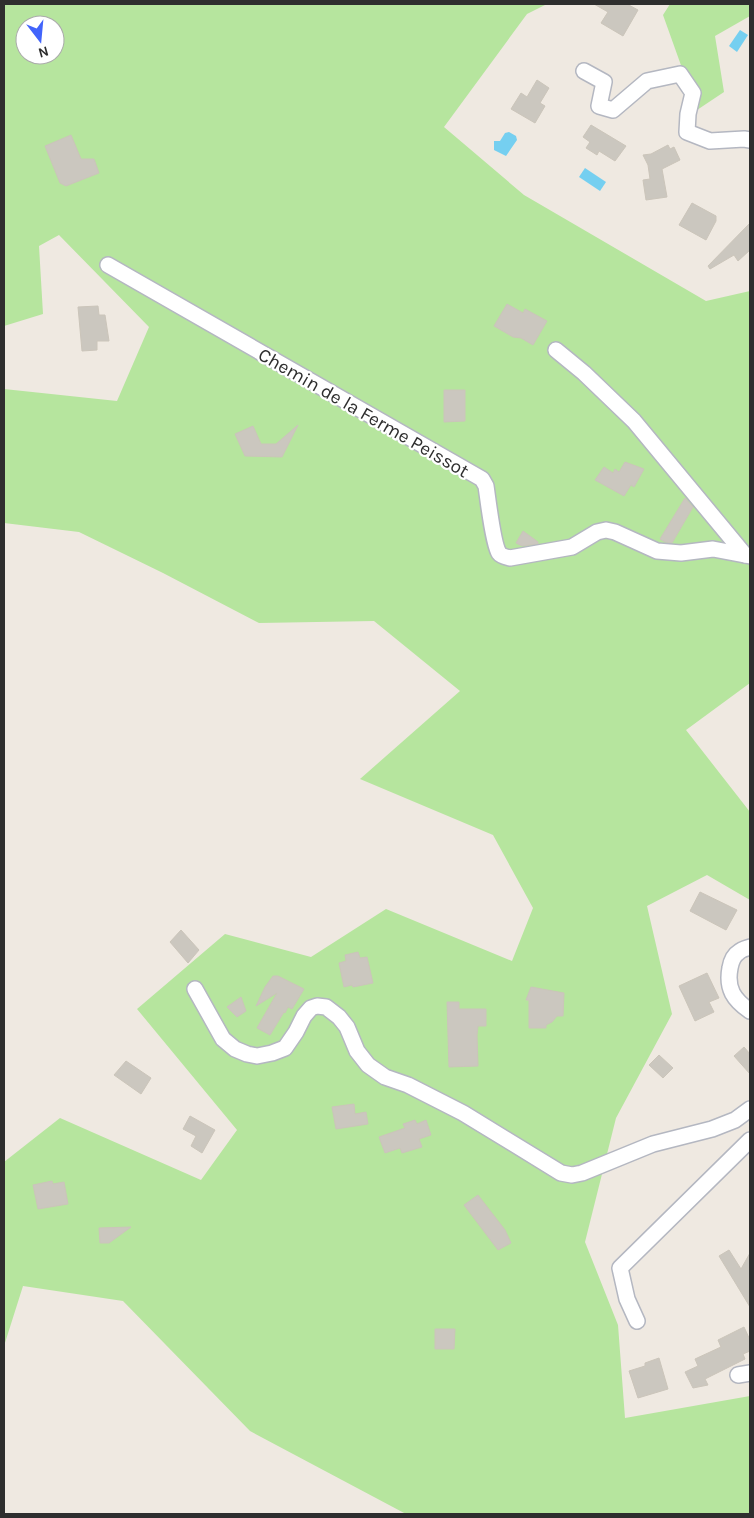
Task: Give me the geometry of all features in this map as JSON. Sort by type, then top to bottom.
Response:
[{"type":"street","points":[[584,71],[604,82],[599,106],[613,110],[647,81],[680,74],[693,93],[686,132],[710,141],[750,140]]},
{"type":"street","name":"Chemin de la Ferme Peissot","points":[[108,266],[482,479],[486,486],[495,541],[499,553],[503,555],[510,558],[572,547],[597,532],[606,530],[615,532],[657,551],[681,553],[714,549],[748,556]]},
{"type":"street","points":[[556,350],[584,373],[634,421],[748,556]]},
{"type":"street","points":[[750,946],[738,952],[731,962],[728,983],[732,994],[750,1012]]},
{"type":"street","points":[[195,989],[223,1039],[235,1049],[257,1056],[272,1054],[285,1048],[304,1016],[311,1008],[317,1006],[326,1007],[339,1017],[347,1027],[357,1051],[368,1065],[385,1077],[408,1085],[463,1113],[561,1173],[572,1175],[582,1173],[653,1144],[712,1129],[735,1120],[750,1109]]},
{"type":"street","points":[[637,1321],[627,1299],[620,1268],[750,1140]]},
{"type":"green space","points":[[4,4],[547,4],[527,14],[444,127],[524,195],[706,301],[750,291],[750,683],[686,730],[750,812],[750,900],[707,875],[647,906],[672,1014],[616,1118],[585,1242],[618,1325],[625,1418],[750,1396],[750,1514],[406,1514],[250,1431],[123,1301],[23,1286],[4,1346],[4,1162],[60,1118],[201,1180],[237,1130],[137,1009],[225,934],[311,957],[386,909],[512,961],[533,908],[493,835],[360,779],[460,691],[374,621],[259,623],[79,532],[4,523],[4,389],[117,401],[149,327],[59,235],[39,246],[43,314],[4,326]]},
{"type":"green space","points":[[670,4],[750,4],[750,16],[715,36],[724,92],[697,110],[663,15]]},
{"type":"water","points":[[740,30],[748,35],[737,52],[729,46]]},
{"type":"water","points":[[509,132],[516,136],[517,140],[506,156],[494,150],[494,141],[500,141],[505,133]]},
{"type":"water","points":[[585,168],[606,182],[600,191],[579,177]]},
{"type":"building","points":[[594,4],[627,4],[638,10],[623,36],[601,23],[608,12]]},
{"type":"building","points":[[537,80],[549,88],[540,103],[545,106],[535,123],[511,109],[521,93],[527,97]]},
{"type":"building","points":[[591,125],[626,146],[615,161],[599,151],[597,155],[586,148],[590,142],[583,137]]},
{"type":"building","points":[[71,135],[81,159],[94,159],[99,173],[66,186],[60,183],[45,146]]},
{"type":"building","points":[[668,145],[670,149],[674,147],[680,160],[662,169],[667,197],[646,200],[643,180],[650,179],[648,165],[643,155],[651,154]]},
{"type":"building","points":[[692,203],[716,216],[716,221],[706,240],[679,225]]},
{"type":"building","points":[[750,223],[750,250],[738,261],[734,255],[710,269],[708,266]]},
{"type":"building","points":[[507,304],[523,313],[525,309],[547,321],[533,345],[521,338],[513,337],[494,326]]},
{"type":"building","points":[[98,306],[99,315],[105,315],[109,341],[97,341],[97,350],[82,351],[78,307]]},
{"type":"building","points":[[444,390],[465,390],[465,421],[444,422]]},
{"type":"building","points":[[298,425],[282,457],[245,456],[235,434],[253,426],[261,444],[276,444]]},
{"type":"building","points":[[625,462],[644,469],[634,487],[631,485],[624,496],[595,480],[604,467],[613,473],[615,469],[619,472]]},
{"type":"building","points":[[685,498],[693,507],[672,543],[665,542],[660,539]]},
{"type":"building","points":[[523,531],[538,542],[538,544],[522,546],[516,543]]},
{"type":"building","points":[[700,892],[737,910],[726,930],[690,911]]},
{"type":"building","points":[[181,930],[199,950],[188,963],[170,942]]},
{"type":"building","points":[[358,952],[360,958],[367,957],[373,983],[344,987],[339,963],[346,961],[345,955]]},
{"type":"building","points":[[707,973],[719,998],[709,1002],[714,1012],[695,1021],[679,986]]},
{"type":"building","points":[[273,976],[278,976],[304,989],[292,1009],[288,1007],[284,1012],[270,1035],[257,1028],[277,993],[256,1006],[265,987]]},
{"type":"building","points":[[531,987],[564,993],[563,1016],[557,1016],[546,1025],[546,1028],[529,1028],[529,1000],[526,1000]]},
{"type":"building","points":[[241,997],[246,1011],[237,1017],[227,1007]]},
{"type":"building","points":[[447,1002],[459,1002],[459,1009],[486,1009],[486,1026],[478,1026],[478,1066],[449,1067]]},
{"type":"building","points":[[744,1047],[750,1054],[750,1074],[734,1056]]},
{"type":"building","points":[[659,1055],[673,1068],[663,1078],[649,1065]]},
{"type":"building","points":[[126,1061],[151,1078],[141,1094],[114,1075]]},
{"type":"building","points":[[354,1104],[355,1114],[366,1112],[368,1124],[336,1129],[332,1107]]},
{"type":"building","points":[[190,1116],[215,1130],[202,1153],[191,1146],[196,1136],[183,1129]]},
{"type":"building","points":[[415,1120],[417,1124],[426,1120],[431,1135],[419,1139],[422,1147],[402,1153],[400,1148],[385,1153],[379,1137],[405,1128],[403,1124]]},
{"type":"building","points":[[52,1181],[53,1184],[64,1182],[68,1204],[38,1209],[33,1185]]},
{"type":"building","points":[[478,1195],[505,1230],[511,1243],[498,1250],[464,1205]]},
{"type":"building","points":[[131,1227],[109,1243],[100,1243],[99,1228]]},
{"type":"building","points":[[729,1250],[741,1269],[750,1253],[750,1307],[719,1256]]},
{"type":"building","points":[[744,1327],[750,1340],[750,1351],[743,1354],[745,1359],[705,1379],[708,1385],[693,1388],[685,1372],[698,1366],[695,1359],[721,1347],[718,1340]]},
{"type":"building","points":[[435,1329],[455,1329],[454,1349],[435,1349]]},
{"type":"building","points":[[659,1358],[668,1389],[638,1398],[629,1371],[645,1366],[645,1363]]}]
